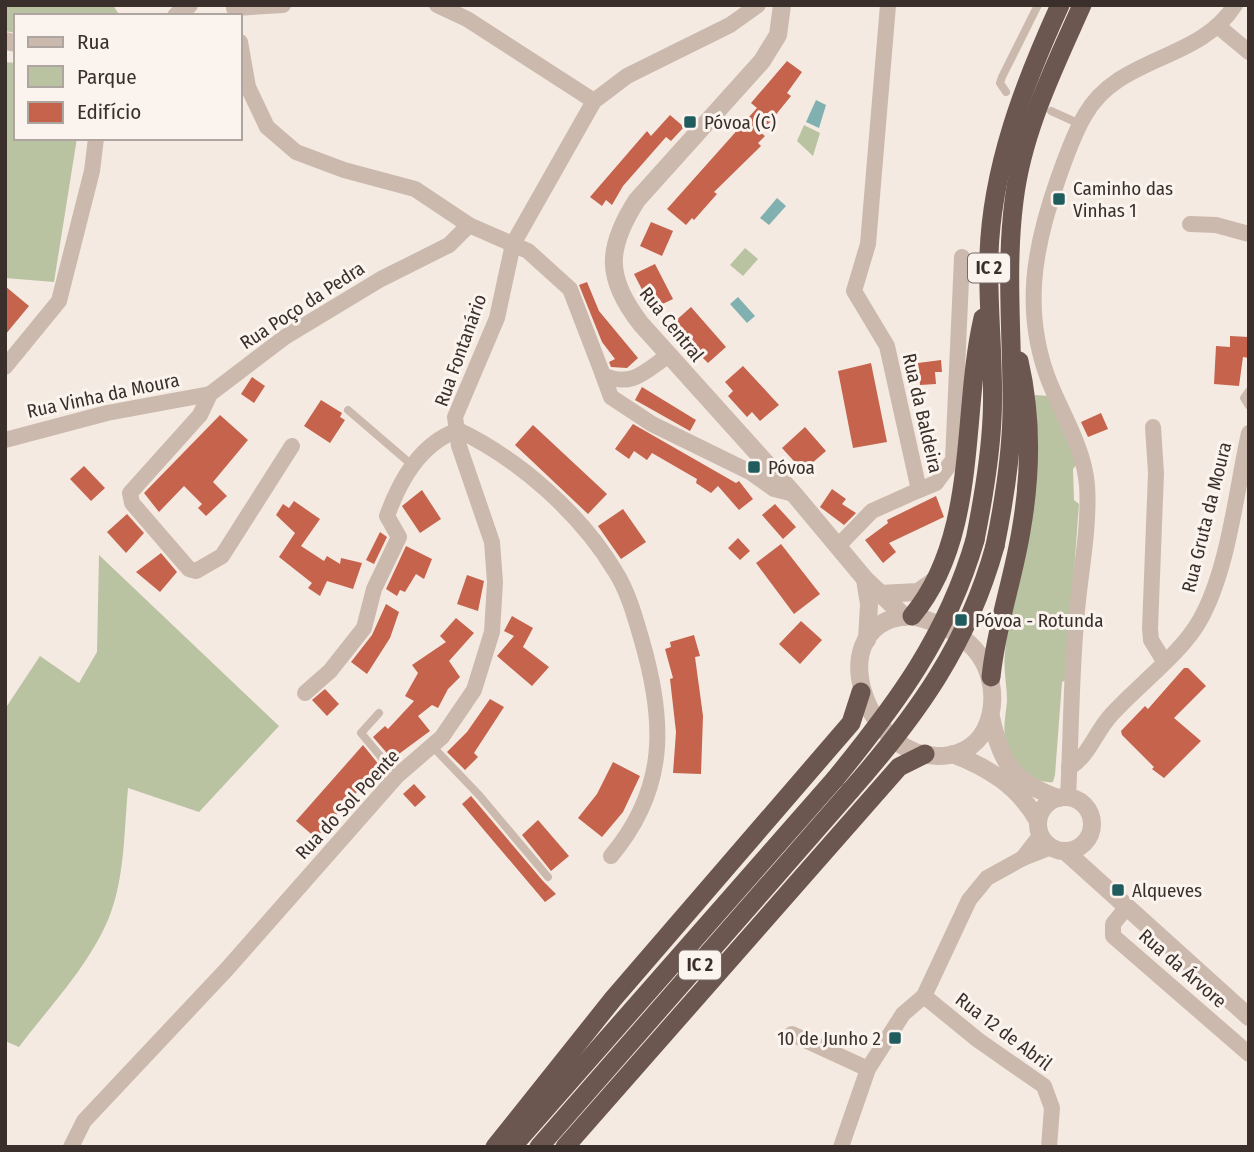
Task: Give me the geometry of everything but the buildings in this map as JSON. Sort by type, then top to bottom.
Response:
[{"type":"highway","name":"IC 2","points":[[512,1147],[835,779],[904,691],[929,653],[964,579],[987,480],[992,417],[989,253],[999,175],[1012,122],[1060,5]]},
{"type":"highway","name":"IC 2","points":[[540,1147],[915,713],[942,673],[972,614],[995,546],[1005,496],[1012,416],[1014,200],[1023,157],[1041,100],[1082,5]]},
{"type":"highway","points":[[909,617],[926,599],[954,527],[969,455],[975,351],[990,289]]},
{"type":"highway","points":[[991,677],[996,634],[1021,532],[1029,458],[1027,395],[1011,324]]},
{"type":"highway","points":[[495,1147],[613,999],[851,723],[861,692]]},
{"type":"highway","points":[[565,1147],[899,767],[925,754]]},
{"type":"street","points":[[234,10],[283,5]]},
{"type":"street","points":[[437,5],[467,19],[594,101],[627,76],[730,25],[758,5]]},
{"type":"street","points":[[467,19],[477,5]]},
{"type":"street","name":"Rua Central","points":[[782,5],[778,34],[762,61],[637,200],[615,240],[612,260],[616,284],[627,307],[839,545],[865,579],[909,617]]},
{"type":"street","name":"Rua da Baldeira","points":[[839,545],[872,511],[919,491],[887,346],[854,291],[868,244],[888,5]]},
{"type":"street","points":[[1063,798],[1069,768],[1076,621],[1087,487],[1076,443],[1043,363],[1034,312],[1036,254],[1040,230],[1080,124],[1096,98],[1112,82],[1131,70],[1205,38],[1219,27],[1235,5]]},
{"type":"street","points":[[1219,27],[1249,52]]},
{"type":"street","points":[[242,53],[248,87],[267,127],[296,152],[344,170],[415,189],[469,225],[527,251],[570,289],[611,397],[652,424],[733,463],[774,489],[794,494]]},
{"type":"street","name":"Rua Fontanário","points":[[458,430],[455,417],[497,318],[513,244],[594,101]]},
{"type":"street","points":[[5,367],[59,301],[92,171],[96,140]]},
{"type":"street","points":[[1190,224],[1216,225],[1249,234]]},
{"type":"street","name":"Rua Poço da Pedra","points":[[292,446],[222,556],[197,571],[189,569],[132,503],[130,493],[200,415],[210,394],[285,337],[381,279],[449,245],[469,225]]},
{"type":"street","points":[[919,491],[936,482],[953,460],[962,257]]},
{"type":"street","points":[[603,375],[619,382],[628,382],[669,355]]},
{"type":"street","name":"Rua Vinha da Moura","points":[[5,440],[107,413],[210,394]]},
{"type":"street","points":[[1153,427],[1156,473],[1150,629],[1151,640],[1164,661]]},
{"type":"street","points":[[305,693],[330,671],[364,628],[374,589],[399,537],[387,516],[398,486],[412,465],[443,436],[458,430],[486,443],[543,488],[593,537],[617,573],[633,611],[653,679],[659,718],[658,752],[640,813],[611,856]]},
{"type":"street","name":"Rua do Sol Poente","points":[[71,1147],[84,1121],[227,969],[397,776],[433,747],[474,690],[492,632],[495,582],[492,542],[459,446],[458,430]]},
{"type":"street","name":"Rua Gruta da Moura","points":[[1069,768],[1089,750],[1109,717],[1200,620],[1217,579],[1249,433]]},
{"type":"street","points":[[865,579],[869,604],[867,640],[859,667],[861,692],[871,713],[886,732],[907,747],[925,754],[953,754],[996,774],[1022,797],[1055,840],[1084,869],[1249,1017]]},
{"type":"street","points":[[880,594],[918,592],[935,580]]},
{"type":"street","points":[[841,1147],[868,1069],[903,1014],[924,996],[970,900],[987,878],[1055,840],[1090,835],[1091,818],[1083,804],[1038,791],[1011,770],[998,749],[991,717],[991,677],[979,655],[966,640],[931,621],[909,617],[883,624],[867,640]]},
{"type":"street","points":[[953,754],[977,739],[991,717]]},
{"type":"street","points":[[1055,840],[1045,806],[1063,798]]},
{"type":"street","name":"Rua da Árvore","points":[[1126,908],[1113,924],[1114,936],[1249,1054]]},
{"type":"street","name":"Rua 12 de Abril","points":[[924,996],[978,1040],[1044,1086],[1052,1108],[1049,1147]]},
{"type":"street","points":[[792,1034],[868,1069]]},
{"type":"lane","points":[[1006,92],[1000,83],[1002,77],[1038,5]]},
{"type":"lane","points":[[1051,111],[1080,124]]},
{"type":"lane","points":[[1249,391],[1244,398],[1249,406]]},
{"type":"lane","points":[[348,410],[412,465]]},
{"type":"lane","points":[[379,713],[361,733],[397,776]]},
{"type":"lane","points":[[433,747],[479,795],[548,877]]},
{"type":"green space","points":[[5,5],[113,5],[119,14],[14,14],[14,33],[5,31]]},
{"type":"green space","points":[[5,62],[14,63],[14,140],[77,140],[54,282],[5,278]]},
{"type":"green space","points":[[804,125],[820,133],[813,156],[797,141]]},
{"type":"green space","points":[[745,248],[758,259],[743,276],[730,265]]},
{"type":"green space","points":[[1035,395],[1049,396],[1077,464],[1073,469],[1074,500],[1079,504],[1066,680],[1062,682],[1053,782],[1037,779],[1023,769],[1012,754],[1004,733],[1007,701],[1005,653],[1037,430]]},
{"type":"green space","points":[[99,555],[279,726],[199,812],[128,788],[121,872],[108,920],[79,970],[19,1047],[5,1041],[5,709],[40,656],[79,683],[97,652]]},
{"type":"water","points":[[816,100],[826,105],[819,128],[806,122]]},
{"type":"water","points":[[777,198],[786,206],[769,225],[760,218]]},
{"type":"water","points":[[738,297],[755,316],[747,323],[730,304]]},
{"type":"place","name":"Póvoa (C)","points":[[690,122]]},
{"type":"place","name":"Caminho das Vinhas 1","points":[[1059,199]]},
{"type":"place","name":"Póvoa","points":[[754,467]]},
{"type":"place","name":"Póvoa - Rotunda","points":[[961,620]]},
{"type":"place","name":"Alqueves","points":[[1118,890]]},
{"type":"place","name":"10 de Junho 2","points":[[895,1038]]}]
